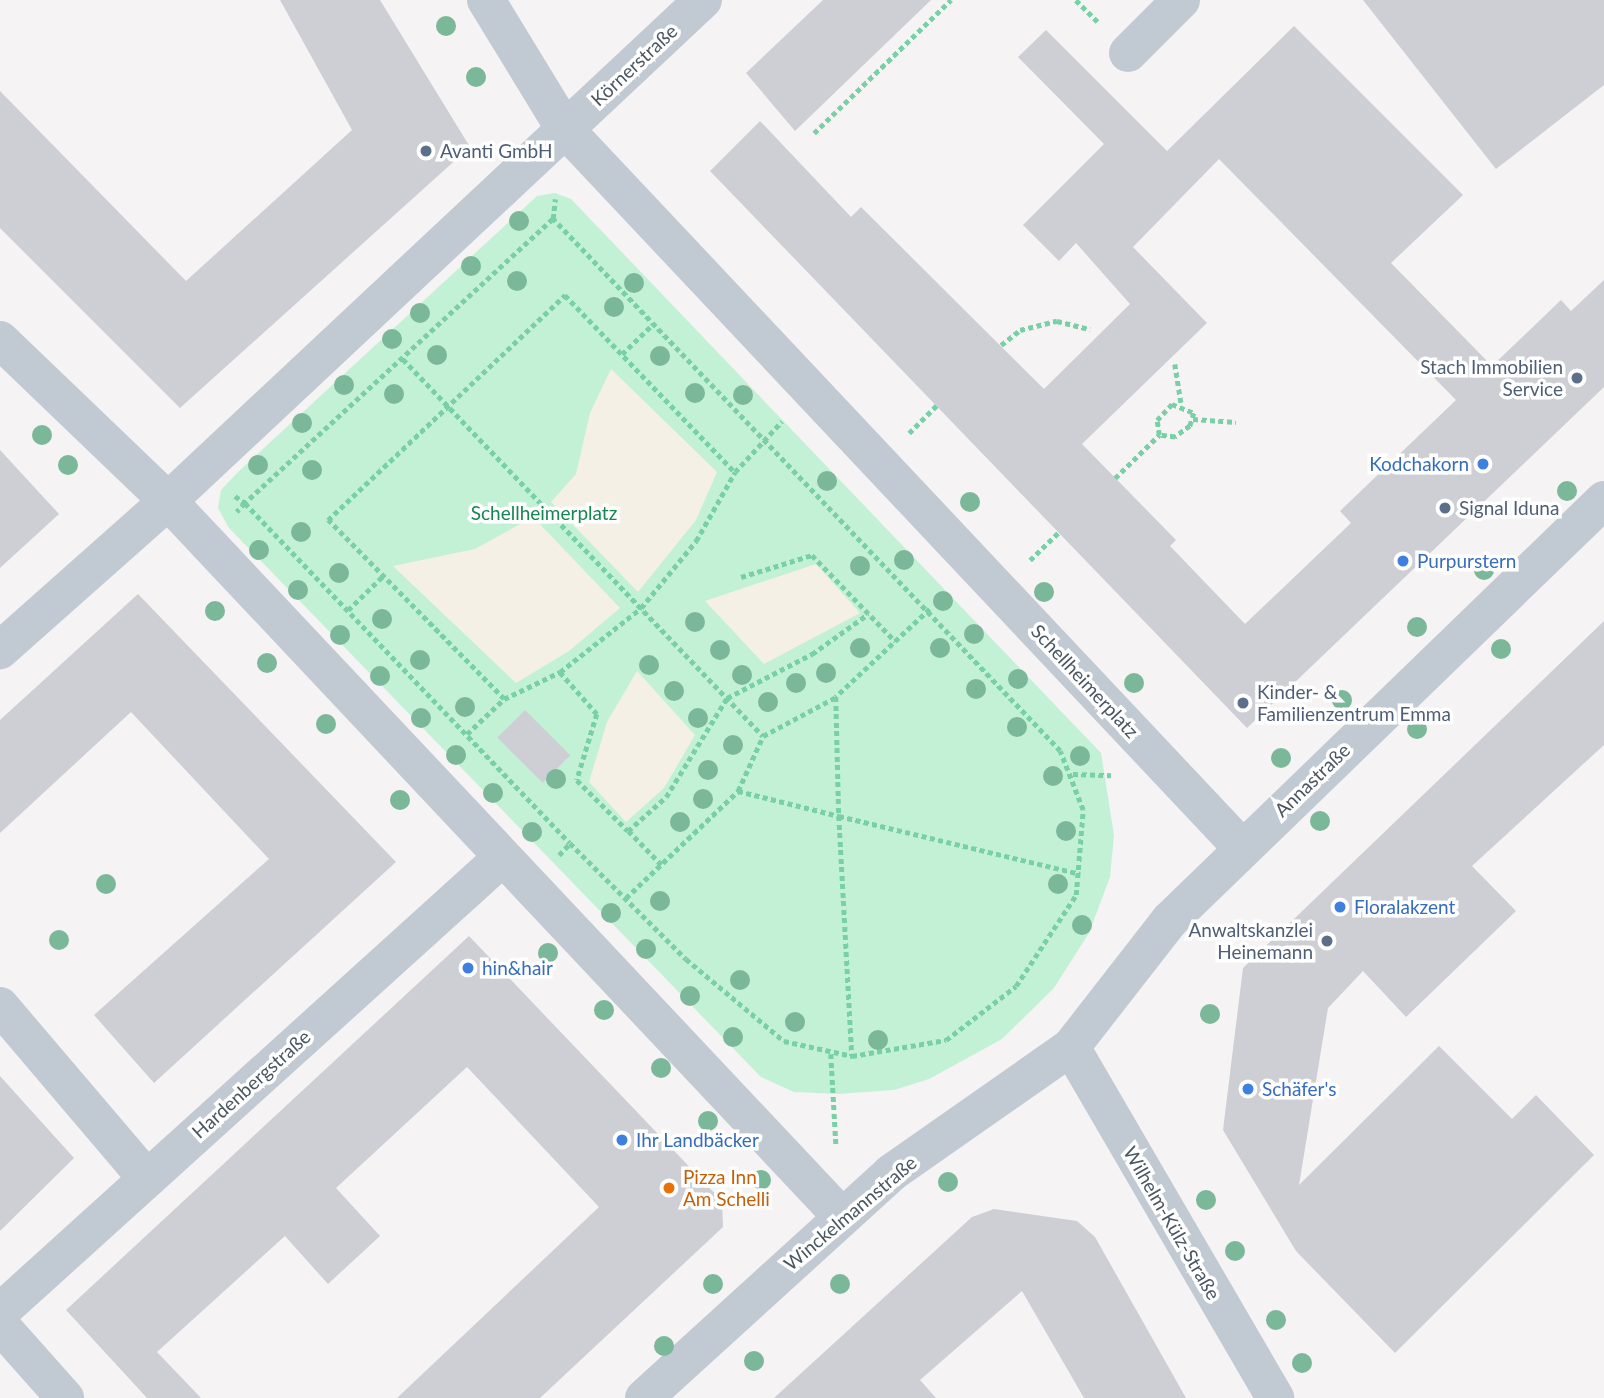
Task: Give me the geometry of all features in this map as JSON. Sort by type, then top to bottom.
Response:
[{"type":"street","name":"Schellheimerplatz","points":[[486,0],[564,128],[1242,848]]},
{"type":"street","name":"Körnerstraße","points":[[564,128],[704,0]]},
{"type":"street","points":[[1128,53],[1181,0]]},
{"type":"street","points":[[0,650],[168,501],[564,128]]},
{"type":"street","points":[[0,340],[168,501],[841,1216]]},
{"type":"street","name":"Annastraße","points":[[1071,1047],[1170,920],[1604,500]]},
{"type":"street","name":"Hardenbergstraße","points":[[0,1312],[503,857]]},
{"type":"street","points":[[0,1006],[147,1179]]},
{"type":"street","name":"Winckelmannstraße","points":[[644,1398],[841,1216],[1071,1047]]},
{"type":"street","name":"Wilhelm-Külz-Straße","points":[[1071,1047],[1275,1398]]},
{"type":"street","points":[[0,1325],[65,1398]]},
{"type":"path","points":[[814,133],[951,0]]},
{"type":"path","points":[[202,469],[245,503],[626,898],[766,1032],[831,1054],[852,1056],[946,1040],[999,1002],[1053,939],[1080,874],[1085,830],[1070,767],[930,609],[652,325],[553,219],[245,503],[207,542]]},
{"type":"path","points":[[504,699],[328,520],[565,295],[734,472]]},
{"type":"path","points":[[1001,345],[1020,330],[1057,321],[1090,329]]},
{"type":"path","points":[[622,354],[652,325]]},
{"type":"path","points":[[403,359],[762,736]]},
{"type":"path","points":[[1175,364],[1181,403],[1193,419]]},
{"type":"path","points":[[467,734],[504,699],[560,672],[641,608],[696,541],[734,472],[811,390]]},
{"type":"path","points":[[1159,435],[1157,420],[1181,403]]},
{"type":"path","points":[[1159,435],[1175,437],[1193,419],[1236,422]]},
{"type":"path","points":[[1115,478],[1159,435]]},
{"type":"path","points":[[741,577],[812,555],[895,641]]},
{"type":"path","points":[[348,610],[383,576]]},
{"type":"path","points":[[626,898],[738,790],[762,736],[836,697],[930,609]]},
{"type":"path","points":[[628,831],[666,797],[727,698],[812,654],[868,614]]},
{"type":"path","points":[[560,672],[597,714],[577,780],[662,864]]},
{"type":"path","points":[[836,697],[839,816],[852,1056]]},
{"type":"path","points":[[738,790],[1080,874]]},
{"type":"path","points":[[831,1054],[837,1149]]},
{"type":"green space","name":"Schellheimerplatz","points":[[555,193],[571,199],[1101,753],[1114,835],[1110,877],[1089,933],[1054,988],[1002,1039],[929,1079],[894,1090],[838,1094],[794,1092],[761,1077],[229,528],[218,508],[221,490],[237,473],[537,196]]},
{"type":"sand","points":[[611,369],[717,472],[696,520],[638,592],[551,502],[576,474],[590,413]]},
{"type":"sand","points":[[533,517],[620,608],[569,651],[516,683],[393,566],[475,549]]},
{"type":"sand","points":[[816,564],[860,613],[764,664],[705,601]]},
{"type":"sand","points":[[637,671],[695,735],[664,788],[626,822],[589,782],[607,722]]},
{"type":"building","points":[[280,0],[380,0],[470,147],[180,408],[0,228],[0,91],[186,281],[352,130]]},
{"type":"building","points":[[823,0],[931,0],[795,131],[746,73]]},
{"type":"building","points":[[1363,0],[1604,0],[1604,85],[1496,169]]},
{"type":"building","points":[[1294,26],[1463,195],[1391,263],[1492,366],[1561,300],[1571,311],[1604,280],[1604,387],[1247,728],[710,171],[760,121],[851,217],[861,207],[1044,389],[1130,304],[1076,243],[1059,261],[1023,225],[1104,144],[1018,57],[1046,30],[1167,151]],"holes":[[[1219,159],[1456,400],[1340,511],[1351,523],[1245,624],[1170,546],[1176,540],[1082,444],[1207,323],[1133,247]]]},
{"type":"building","points":[[0,450],[59,514],[0,568]]},
{"type":"building","points":[[138,594],[396,862],[154,1083],[94,1015],[269,859],[131,712],[0,833],[0,720]]},
{"type":"building","points":[[1604,621],[1604,745],[1472,866],[1516,911],[1406,1017],[1363,971],[1328,1008],[1299,1185],[1439,1046],[1512,1119],[1536,1095],[1594,1155],[1395,1353],[1296,1251],[1223,1130],[1243,968]]},
{"type":"building","points":[[525,710],[570,755],[543,783],[497,738]]},
{"type":"building","points":[[469,936],[722,1201],[723,1227],[540,1398],[397,1398],[599,1207],[467,1067],[336,1188],[380,1236],[328,1284],[285,1236],[157,1352],[201,1398],[147,1398],[66,1310]]},
{"type":"building","points":[[0,1076],[74,1158],[0,1231]]},
{"type":"building","points":[[994,1209],[1077,1221],[1095,1237],[1186,1398],[1084,1398],[1022,1291],[920,1380],[936,1398],[774,1398],[972,1217]]},
{"type":"place","name":"Avanti GmbH","points":[[426,151]]},
{"type":"place","name":"Stach Immobilien Service","points":[[1577,378]]},
{"type":"place","name":"Kodchakorn","points":[[1483,464]]},
{"type":"place","name":"Signal Iduna","points":[[1445,508]]},
{"type":"place","name":"Purpurstern","points":[[1403,561]]},
{"type":"place","name":"Kinder- & Familienzentrum Emma","points":[[1243,703]]},
{"type":"place","name":"Floralakzent","points":[[1340,907]]},
{"type":"place","name":"Anwaltskanzlei Heinemann","points":[[1327,941]]},
{"type":"place","name":"hin&hair","points":[[468,968]]},
{"type":"place","name":"Schäfer's","points":[[1248,1089]]},
{"type":"place","name":"Ihr Landbäcker","points":[[622,1140]]},
{"type":"place","name":"Pizza Inn Am Schelli","points":[[669,1188]]}]
